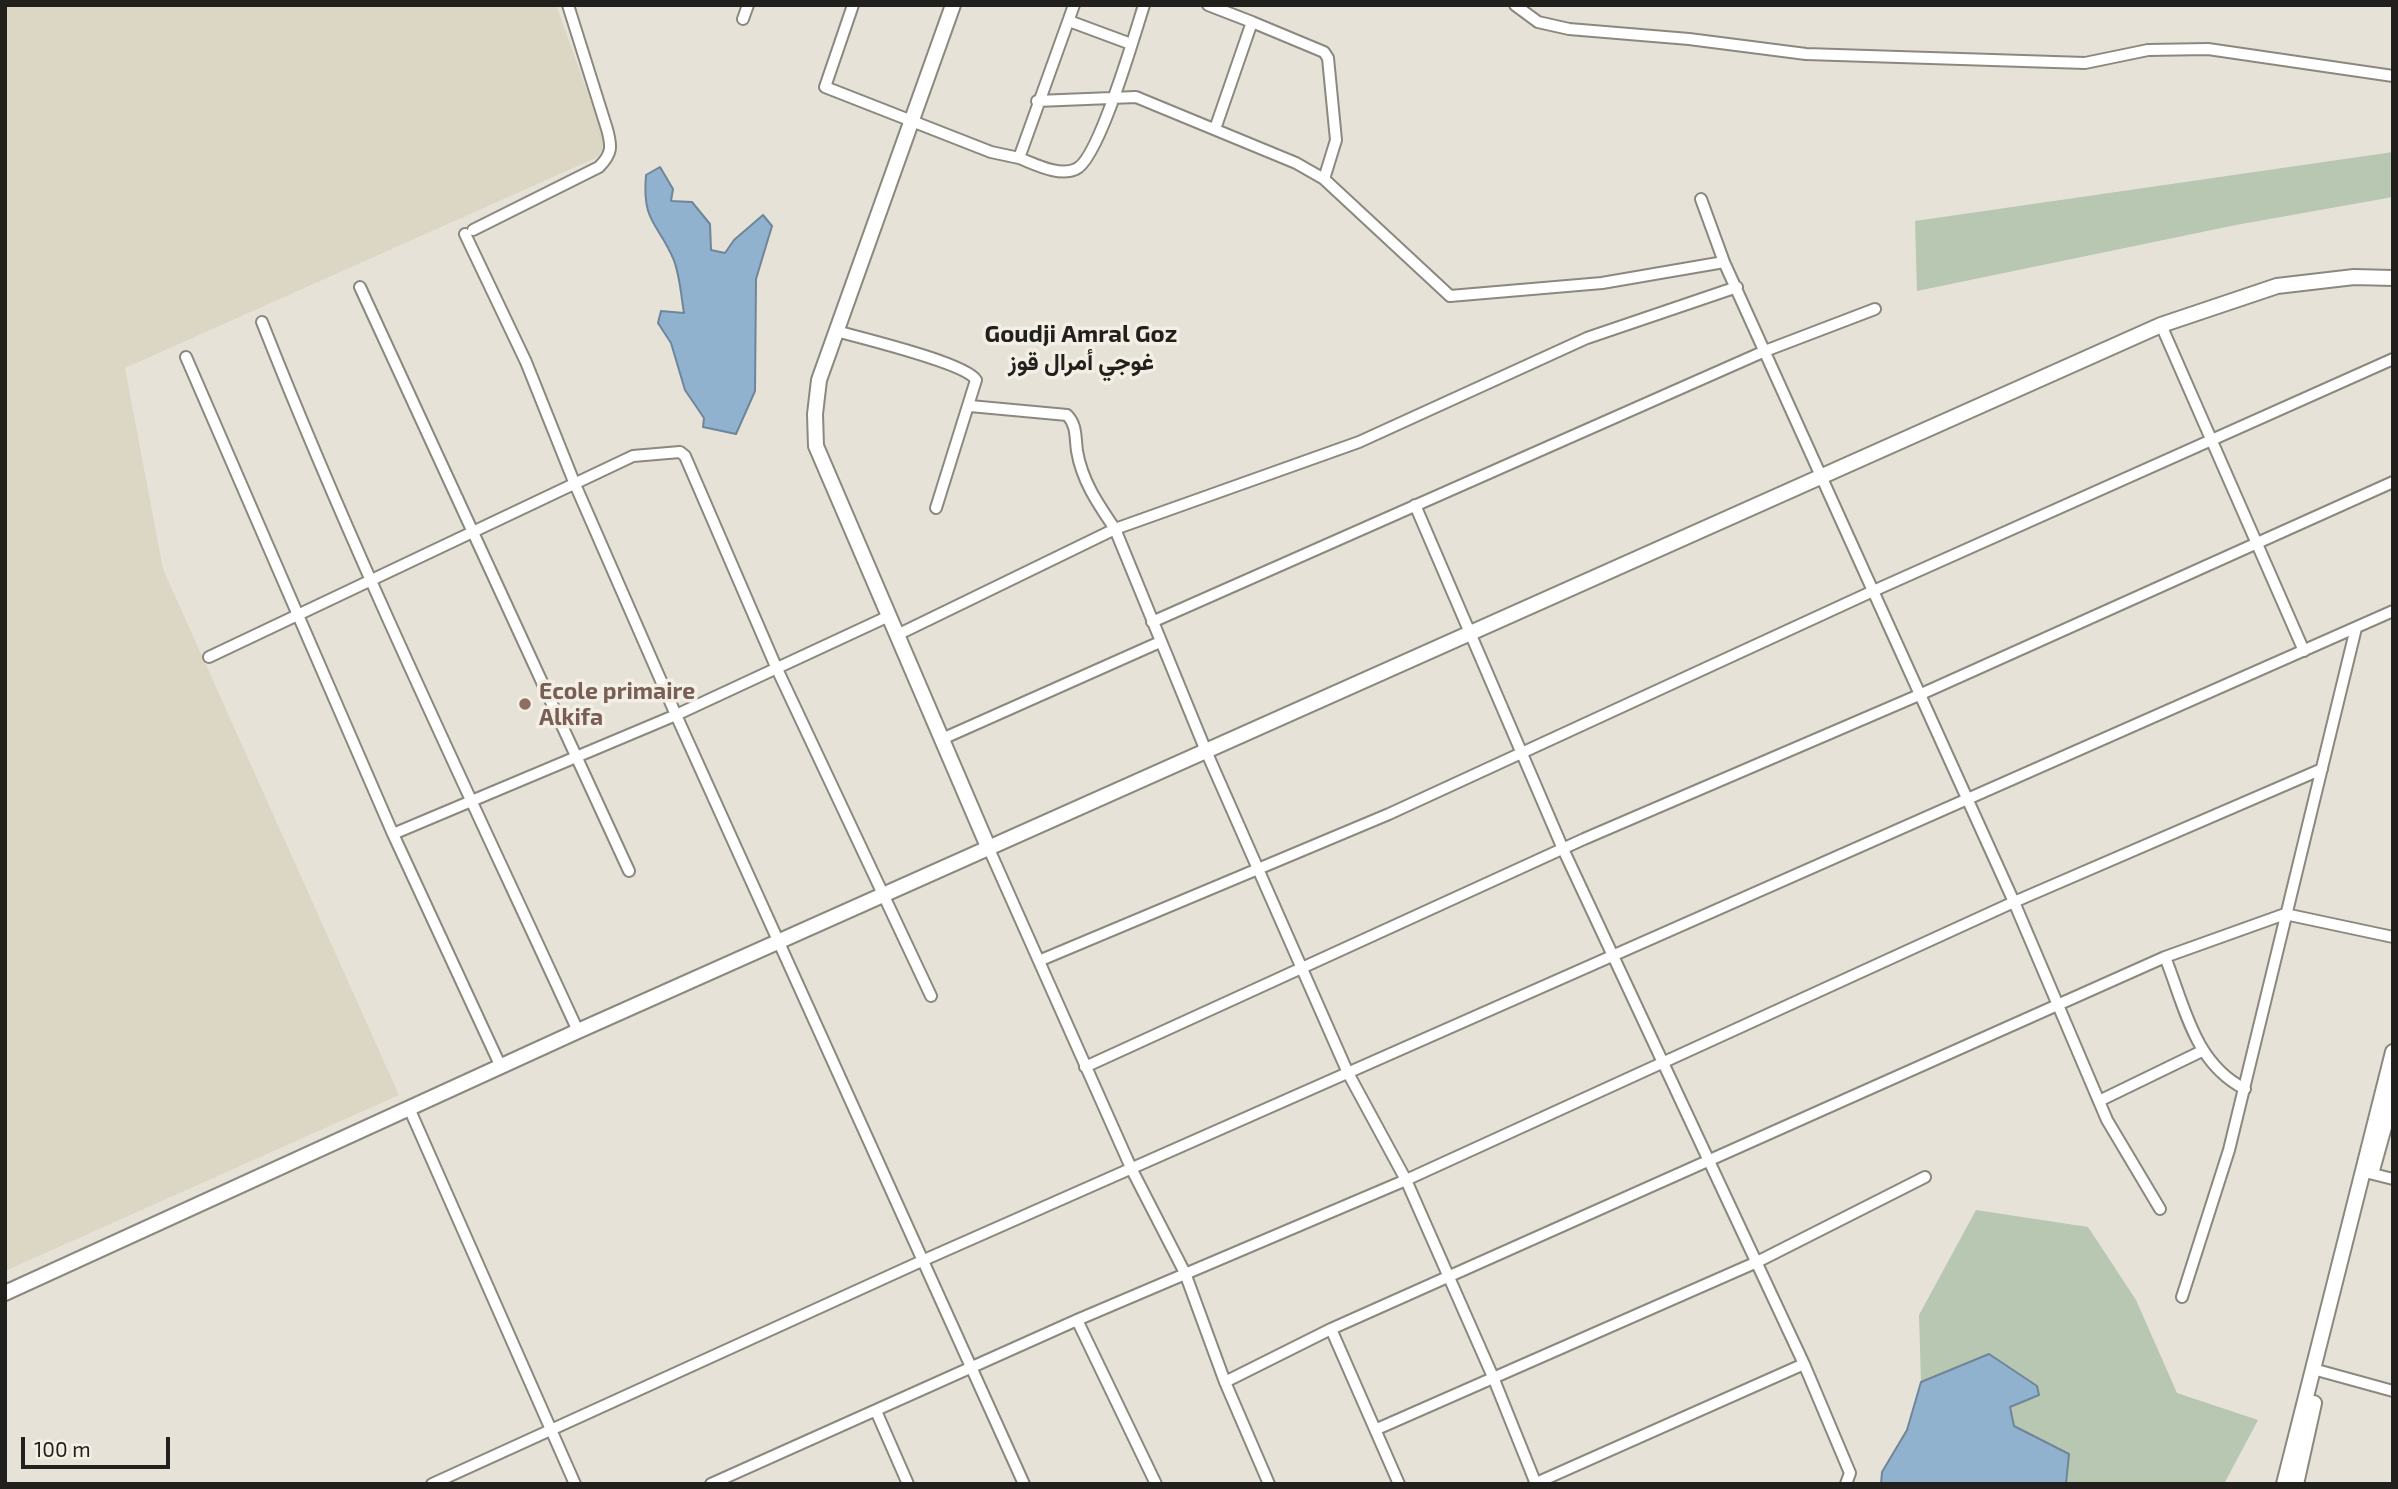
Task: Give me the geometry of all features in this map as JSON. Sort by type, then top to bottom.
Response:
[{"type":"street","points":[[743,19],[748,5]]},
{"type":"street","points":[[853,5],[825,88],[991,152],[1059,171],[1076,169],[1088,158],[1114,97],[1144,5]]},
{"type":"street","points":[[953,5],[819,380],[815,414],[816,446],[989,849],[1041,960],[1085,1067],[1132,1170],[1185,1273],[1225,1382],[1269,1484]]},
{"type":"street","points":[[1019,158],[1037,101],[1074,5]]},
{"type":"street","points":[[1208,5],[1324,52],[1328,58],[1336,140],[1324,179]]},
{"type":"street","points":[[1515,5],[1538,22],[1569,29],[1689,38],[1806,54],[2085,62],[2148,50],[2208,50],[2393,76]]},
{"type":"street","points":[[572,7],[610,139],[609,157],[598,167],[469,232],[676,715],[1024,1484]]},
{"type":"street","points":[[1069,21],[1131,44]]},
{"type":"street","points":[[1215,129],[1252,22]]},
{"type":"street","points":[[1037,101],[1091,101],[1136,97],[1296,163],[1324,179],[1450,296],[1602,283],[1724,262]]},
{"type":"street","points":[[1701,199],[1724,262],[2060,1005],[2107,1120],[2160,1209]]},
{"type":"street","points":[[5,1293],[578,1031],[884,897],[2161,325],[2277,286],[2354,277],[2393,278]]},
{"type":"street","points":[[360,286],[574,757],[629,871]]},
{"type":"street","points":[[897,635],[1115,529],[1359,442],[1587,338],[1737,287]]},
{"type":"street","points":[[1152,622],[1765,351],[1875,309]]},
{"type":"street","points":[[262,322],[296,407],[372,578],[578,1031]]},
{"type":"street","points":[[2161,325],[2304,651]]},
{"type":"street","points":[[836,331],[972,374],[976,388],[936,508]]},
{"type":"street","points":[[186,357],[393,834],[501,1067]]},
{"type":"street","points":[[1041,960],[1389,814],[1871,592],[2393,359]]},
{"type":"street","points":[[970,406],[1067,415],[1074,422],[1081,469],[1092,496],[1115,529],[1206,751],[1348,1073],[1406,1180],[1450,1276],[1535,1484],[1804,1364]]},
{"type":"street","points":[[209,657],[574,482],[633,456],[673,450],[685,456],[777,669],[931,996]]},
{"type":"street","points":[[1085,1067],[1563,849],[1919,695],[2393,482]]},
{"type":"street","points":[[1415,505],[1472,632],[1520,754],[1563,849],[1804,1364],[1850,1473],[1846,1484]]},
{"type":"street","points":[[432,1484],[924,1260],[2393,611]]},
{"type":"street","points":[[393,834],[676,715],[889,616]]},
{"type":"street","points":[[2182,1297],[2229,1150],[2245,1089],[2356,628]]},
{"type":"street","points":[[942,739],[1160,642]]},
{"type":"street","points":[[711,1484],[1077,1320],[1406,1180],[2014,902],[2322,769]]},
{"type":"street","points":[[1225,1382],[1331,1329],[2165,957],[2285,914],[2393,937]]},
{"type":"street","points":[[2165,957],[2202,1051],[2216,1070],[2245,1089]]},
{"type":"street","points":[[2099,1101],[2202,1051]]},
{"type":"street","points":[[2284,1484],[2318,1370],[2367,1172],[2393,1052]]},
{"type":"street","points":[[2367,1172],[2393,1095]]},
{"type":"street","points":[[409,1108],[575,1484]]},
{"type":"street","points":[[2367,1172],[2393,1180]]},
{"type":"street","points":[[1377,1429],[1757,1262],[1925,1177]]},
{"type":"street","points":[[1077,1320],[1156,1484]]},
{"type":"street","points":[[1331,1329],[1399,1484]]},
{"type":"street","points":[[2318,1370],[2393,1391]]},
{"type":"street","points":[[2296,1484],[2318,1370]]},
{"type":"street","points":[[876,1411],[908,1484]]},
{"type":"shaded area","points":[[5,5],[556,5],[609,152],[125,368],[163,569],[399,1095],[5,1271]]},
{"type":"green space","points":[[2393,152],[2393,197],[2236,225],[1917,291],[1915,221]]},
{"type":"green space","points":[[1976,1210],[2088,1227],[2136,1300],[2177,1393],[2258,1420],[2224,1484],[2066,1484],[2069,1454],[2014,1426],[2010,1407],[2039,1395],[1989,1354],[1921,1382],[1919,1315]]},
{"type":"water","points":[[660,167],[673,189],[671,201],[692,202],[710,224],[711,250],[725,253],[734,240],[763,215],[772,226],[756,279],[755,391],[736,434],[703,427],[704,418],[685,390],[671,343],[658,323],[661,311],[684,313],[675,264],[652,221],[646,203],[646,175]]},
{"type":"water","points":[[1989,1354],[2037,1386],[2039,1395],[2010,1407],[2014,1426],[2069,1454],[2066,1484],[1881,1484],[1882,1472],[1907,1430],[1921,1382]]},
{"type":"place","name":"Ecole primaire Alkifa","points":[[525,704]]},
{"type":"district","name":"Goudji Amral Goz غوجي أمرال قوز","points":[[1081,348]]}]
